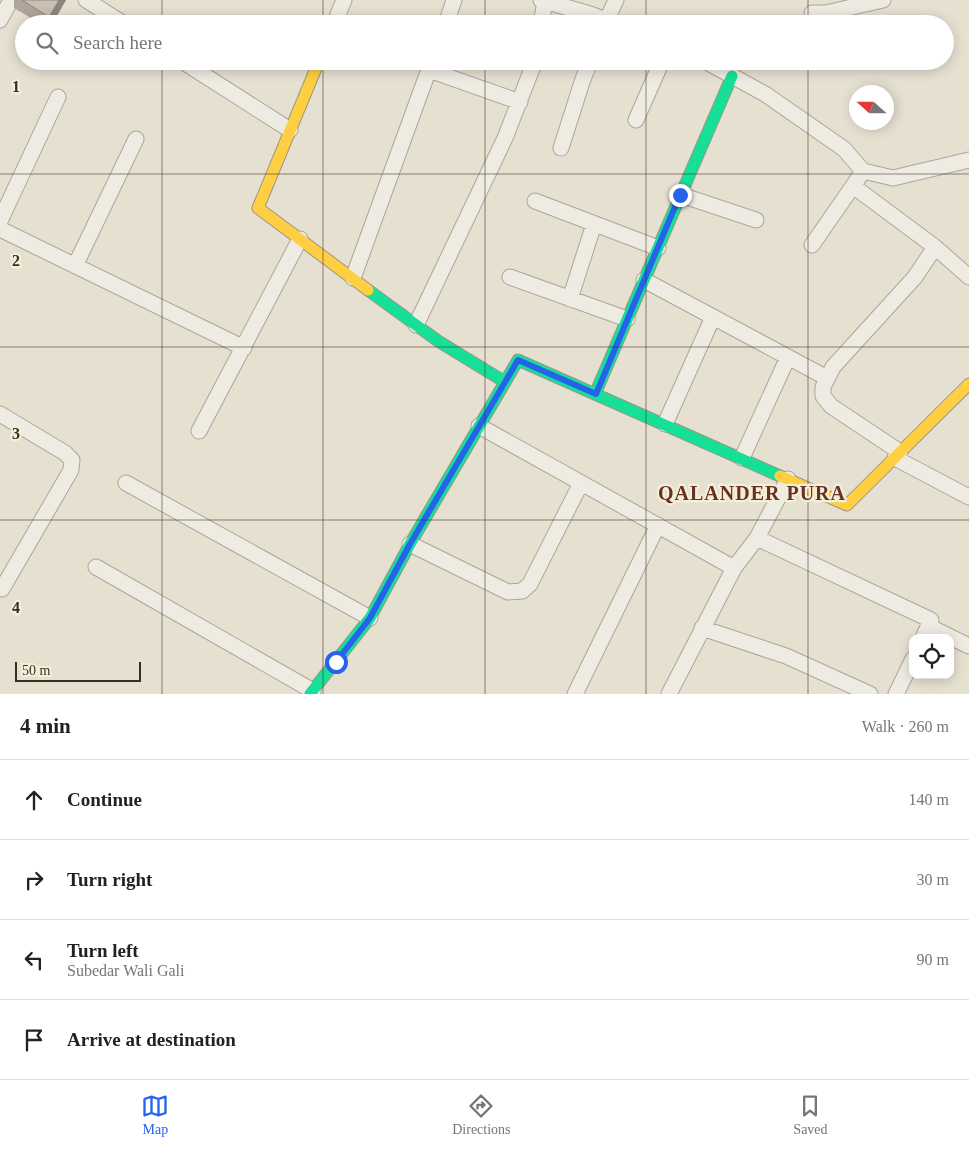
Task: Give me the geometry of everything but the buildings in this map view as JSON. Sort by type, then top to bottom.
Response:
[{"type":"street","points":[[0,20],[11,0]]},
{"type":"street","points":[[86,0],[110,15]]},
{"type":"street","points":[[338,15],[344,0]]},
{"type":"street","points":[[449,15],[454,0]]},
{"type":"street","points":[[611,15],[616,0]]},
{"type":"street","points":[[812,13],[826,13],[883,0]]},
{"type":"street","points":[[542,15],[543,1],[592,15]]},
{"type":"street","points":[[196,70],[290,130]]},
{"type":"street","points":[[315,70],[258,208],[438,341],[505,382]]},
{"type":"street","points":[[353,278],[429,70]]},
{"type":"street","points":[[440,70],[520,102]]},
{"type":"street","points":[[416,325],[485,180],[520,102],[532,70]]},
{"type":"street","points":[[561,148],[587,70]]},
{"type":"street","points":[[636,120],[658,70]]},
{"type":"street","points":[[722,70],[765,94],[844,150],[862,171],[893,178],[969,160]]},
{"type":"street","points":[[596,394],[732,76]]},
{"type":"street","points":[[0,221],[58,97]]},
{"type":"street","points":[[75,266],[136,139]]},
{"type":"street","points":[[812,245],[862,171]]},
{"type":"street","points":[[853,186],[935,247],[969,277]]},
{"type":"street","points":[[680,195],[756,220]]},
{"type":"street","points":[[535,201],[658,248]]},
{"type":"street","points":[[570,298],[594,224]]},
{"type":"street","points":[[0,229],[244,348]]},
{"type":"street","points":[[199,431],[300,239]]},
{"type":"street","points":[[935,247],[915,277],[834,367],[822,386],[823,396],[831,406],[897,455],[969,497]]},
{"type":"street","points":[[510,277],[627,319]]},
{"type":"street","points":[[644,280],[827,378]]},
{"type":"street","points":[[665,424],[713,317]]},
{"type":"street","points":[[742,458],[788,357]]},
{"type":"street","points":[[96,567],[311,692],[370,618],[410,544],[518,360],[847,505],[969,384]]},
{"type":"street","points":[[0,414],[65,453],[72,460],[71,470],[2,588]]},
{"type":"street","points":[[479,426],[734,568]]},
{"type":"street","points":[[669,694],[734,568],[757,538],[788,479]]},
{"type":"street","points":[[126,483],[370,618]]},
{"type":"street","points":[[410,544],[508,592],[522,591],[530,584],[581,483]]},
{"type":"street","points":[[575,694],[658,525]]},
{"type":"street","points":[[757,538],[931,620],[926,632],[969,646]]},
{"type":"street","points":[[702,628],[786,656],[870,694]]},
{"type":"street","points":[[896,694],[909,667]]},
{"type":"traffic: fast","points":[[595,394],[732,76]]},
{"type":"traffic: fast","points":[[368,290],[438,341],[505,382]]},
{"type":"traffic: fast","points":[[310,694],[370,618],[410,544],[518,360],[780,476]]},
{"type":"traffic: slow","points":[[315,70],[258,208],[368,290]]},
{"type":"traffic: slow","points":[[780,476],[847,505],[969,384]]},
{"type":"district","name":"QALANDER PURA","points":[[752,493]]},
{"type":"route","points":[[336,662],[370,618],[410,544],[518,360],[596,394],[680,195]]}]
